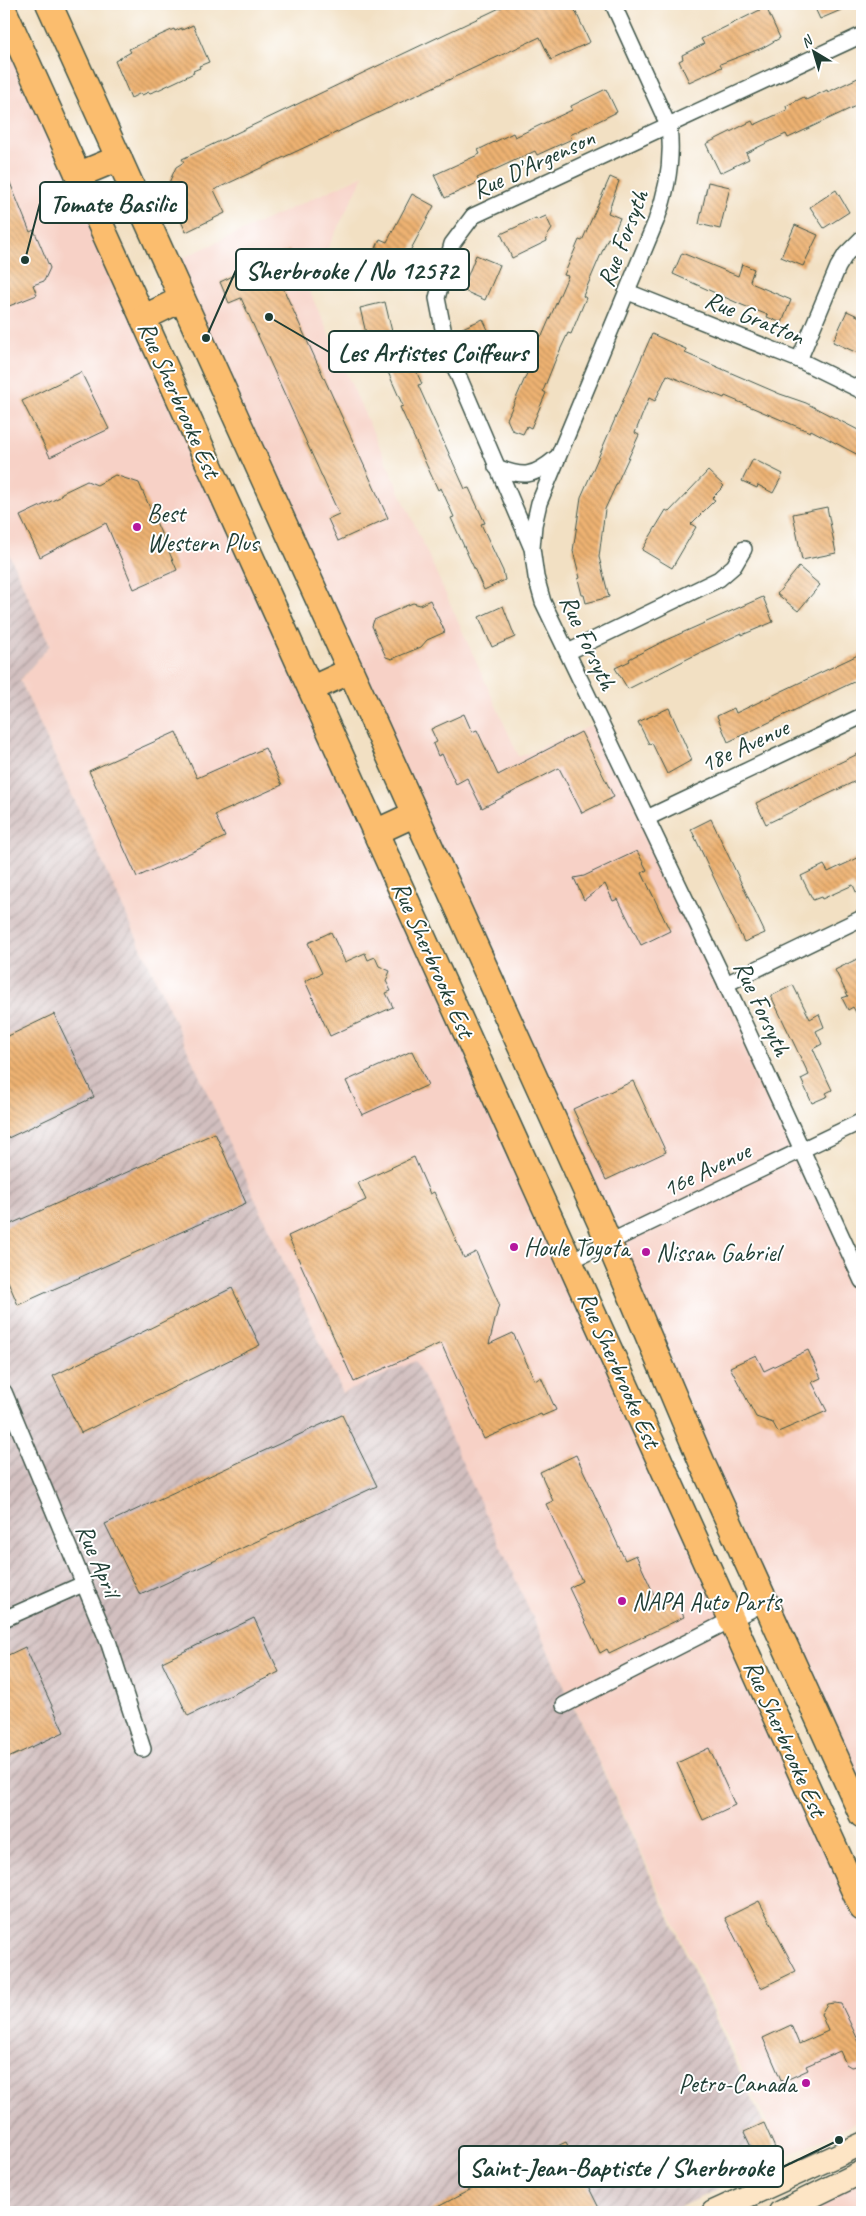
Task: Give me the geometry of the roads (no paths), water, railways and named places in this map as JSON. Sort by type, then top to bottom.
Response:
[{"type":"main road","name":"Rue Sherbrooke Est","points":[[49,4],[609,1242],[704,1465],[862,1815]]},
{"type":"main road","name":"Rue Sherbrooke Est","points":[[4,11],[862,1908]]},
{"type":"main road","points":[[78,175],[119,158]]},
{"type":"main road","points":[[143,318],[182,300]]},
{"type":"main road","points":[[311,689],[350,671]]},
{"type":"main road","points":[[376,832],[415,814]]},
{"type":"main road","points":[[622,1375],[658,1359]]},
{"type":"main road","points":[[670,1480],[704,1465]]},
{"type":"main road","points":[[813,1798],[847,1783]]},
{"type":"main road","points":[[713,2212],[862,2144]]},
{"type":"main road","points":[[780,2212],[862,2172]]},
{"type":"street","name":"Rue Forsyth","points":[[613,4],[669,127],[670,171],[665,196],[628,292],[539,503],[534,525],[532,548],[536,577],[543,602],[726,984],[862,1281]]},
{"type":"street","name":"Rue D'Argenson","points":[[532,548],[447,349],[438,298],[452,244],[473,216],[669,127],[862,35]]},
{"type":"street","points":[[798,360],[838,267],[846,254],[862,238]]},
{"type":"street","name":"Rue Gratton","points":[[628,292],[798,360],[862,390]]},
{"type":"street","points":[[496,467],[516,474],[530,474],[543,469],[558,456]]},
{"type":"street","points":[[568,652],[719,579],[734,566],[744,550]]},
{"type":"street","name":"18e Avenue","points":[[647,818],[862,716]]},
{"type":"street","points":[[726,984],[862,918]]},
{"type":"street","name":"16e Avenue","points":[[570,1261],[862,1121]]},
{"type":"street","name":"Rue April","points":[[4,1392],[109,1644],[144,1749]]},
{"type":"street","points":[[4,1619],[83,1584]]},
{"type":"street","points":[[564,1705],[766,1602]]},
{"type":"place","name":"Tomate Basilic","points":[[25,260]]},
{"type":"place","name":"Les Artistes Coiffeurs","points":[[269,317]]},
{"type":"place","name":"Sherbrooke / No 12572","points":[[206,338]]},
{"type":"place","name":"Best Western Plus","points":[[137,527]]},
{"type":"place","name":"Houle Toyota","points":[[514,1247]]},
{"type":"place","name":"Nissan Gabriel","points":[[646,1252]]},
{"type":"place","name":"NAPA Auto Parts","points":[[622,1601]]},
{"type":"place","name":"Petro-Canada","points":[[806,2083]]},
{"type":"place","name":"Saint-Jean-Baptiste / Sherbrooke","points":[[839,2140]]}]
